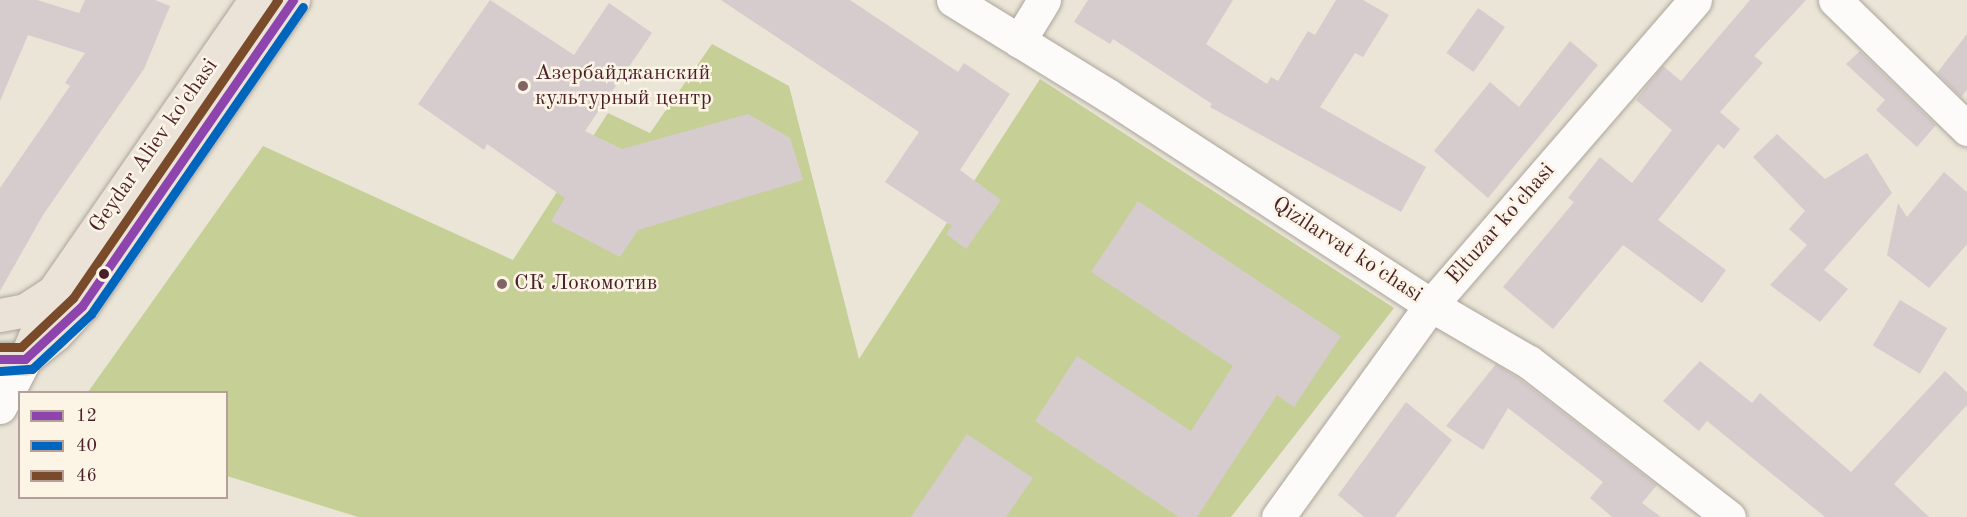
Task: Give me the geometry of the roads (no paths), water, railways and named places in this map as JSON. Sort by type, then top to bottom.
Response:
[{"type":"main road","name":"Geydar Aliev ko'chasi","points":[[13,359],[53,292],[255,0]]},
{"type":"main road","name":"Geydar Aliev ko'chasi","points":[[13,359],[70,321],[106,275],[293,0]]},
{"type":"main road","name":"Geydar Aliev ko'chasi","points":[[0,315],[25,310],[53,292]]},
{"type":"street","name":"Qizilarvat ko'chasi","points":[[953,0],[1431,305],[1529,362],[1729,517]]},
{"type":"street","points":[[1019,40],[1044,0]]},
{"type":"street","name":"Eltuzar ko'chasi","points":[[1278,517],[1431,305],[1695,0]]},
{"type":"street","points":[[1835,0],[1967,129]]},
{"type":"street","name":"Geydar Aliev ko'chasi","points":[[0,407],[13,359]]},
{"type":"place","name":"Азербайджанский культурный центр","points":[[523,86]]},
{"type":"place","name":"СК Локомотив","points":[[502,284]]}]
